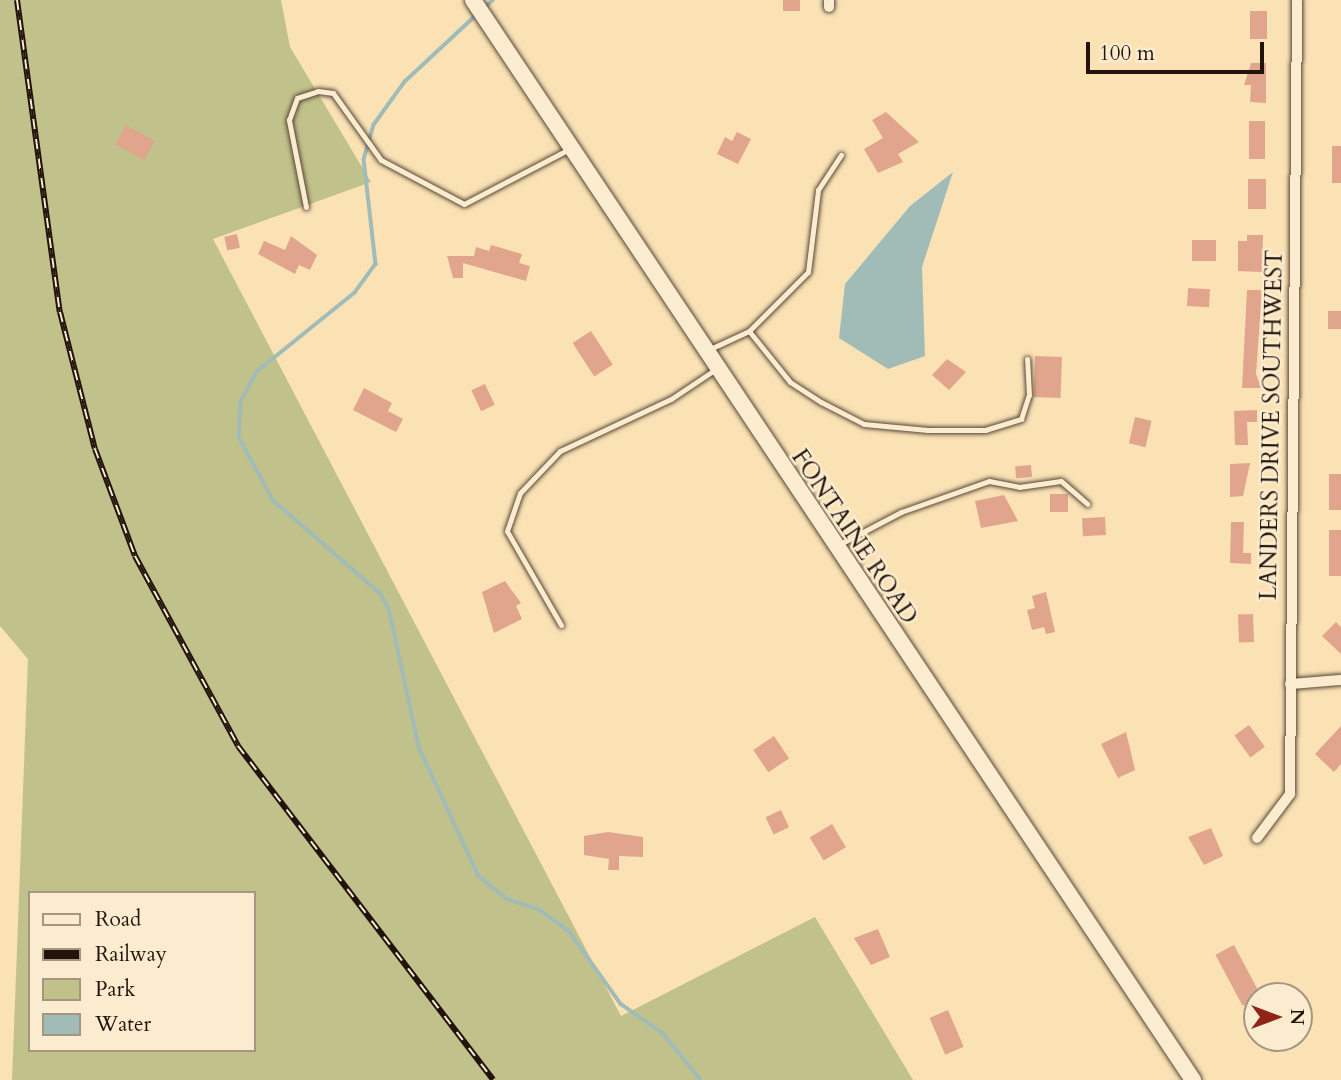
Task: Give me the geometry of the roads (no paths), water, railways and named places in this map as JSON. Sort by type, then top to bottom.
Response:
[{"type":"main road","name":"FONTAINE ROAD","points":[[473,0],[704,352],[1193,1080]]},
{"type":"street","name":"LANDERS DRIVE SOUTHWEST","points":[[1257,838],[1290,794],[1297,0]]},
{"type":"street","points":[[1290,684],[1341,680]]},
{"type":"lane","points":[[306,207],[289,120],[297,98],[318,91],[333,93],[381,160],[464,204],[571,148]]},
{"type":"lane","points":[[704,352],[749,331],[808,272],[818,190],[841,155]]},
{"type":"lane","points":[[749,331],[790,382],[864,424],[929,430],[985,430],[1021,419],[1029,395],[1027,359]]},
{"type":"lane","points":[[561,625],[507,531],[520,493],[560,451],[648,412],[716,369]]},
{"type":"lane","points":[[834,547],[901,512],[989,481],[1019,487],[1060,481],[1087,505]]},
{"type":"water","points":[[953,172],[922,267],[925,356],[888,369],[839,338],[845,284],[910,206]]},
{"type":"waterway","points":[[484,8],[493,0]]},
{"type":"waterway","points":[[476,16],[405,82],[374,125],[364,159],[376,264],[355,293],[257,372],[241,402],[239,437],[273,500],[380,593],[389,608],[419,747],[479,876],[507,899],[540,910],[569,931],[621,1004],[664,1034],[701,1080]]},
{"type":"railway","points":[[17,0],[60,312],[95,449],[135,556],[238,746],[493,1080]]}]
